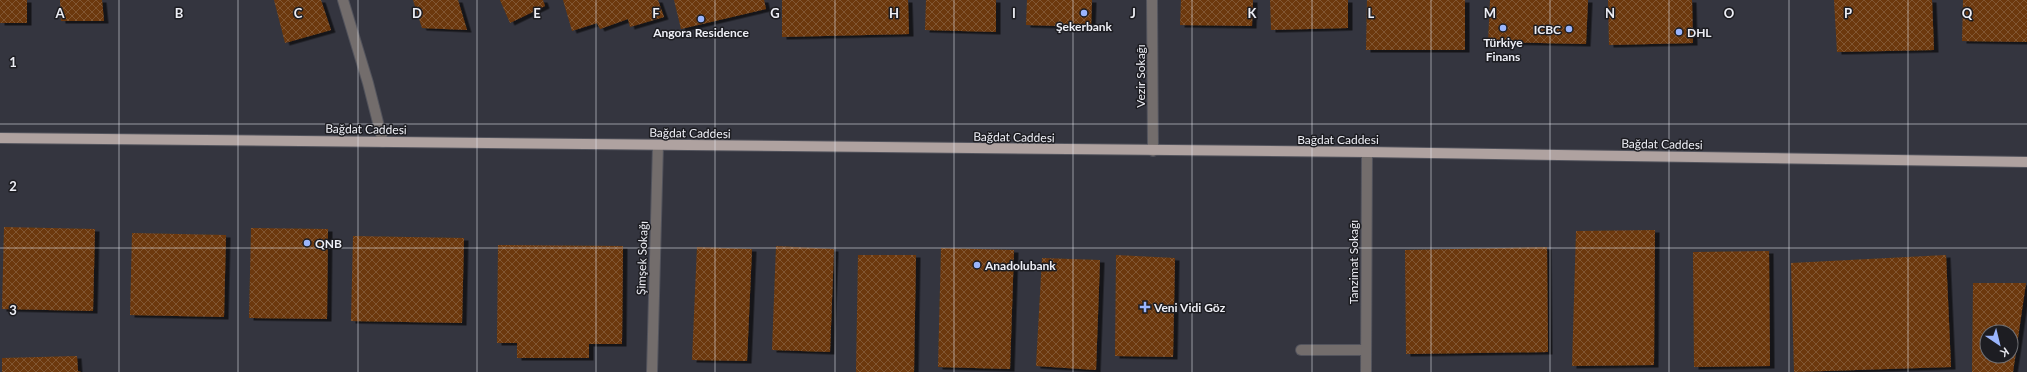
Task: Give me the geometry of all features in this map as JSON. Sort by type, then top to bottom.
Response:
[{"type":"main road","name":"Bağdat Caddesi","points":[[0,138],[1366,152],[2027,162]]},
{"type":"street","points":[[343,0],[368,83],[383,142]]},
{"type":"street","name":"Vezir Sokağı","points":[[1152,0],[1153,151]]},
{"type":"street","name":"Şimşek Sokağı","points":[[652,372],[658,145]]},
{"type":"street","name":"Tanzimat Sokağı","points":[[1366,152],[1366,372]]},
{"type":"street","points":[[1301,350],[1366,350]]},
{"type":"building","points":[[0,0],[27,0],[27,23],[0,23]]},
{"type":"building","points":[[60,0],[102,0],[104,21],[61,21]]},
{"type":"building","points":[[274,0],[321,0],[331,30],[285,43]]},
{"type":"building","points":[[413,0],[458,0],[467,30],[422,28]]},
{"type":"building","points":[[500,0],[543,0],[545,6],[510,23]]},
{"type":"building","points":[[563,0],[658,0],[664,17],[630,27],[628,19],[600,29],[597,23],[572,31]]},
{"type":"building","name":"Angora Residence","points":[[674,0],[764,0],[766,9],[681,29]]},
{"type":"building","points":[[782,0],[908,0],[909,34],[782,37]]},
{"type":"building","points":[[926,0],[996,0],[996,32],[925,30]]},
{"type":"building","points":[[1027,0],[1092,0],[1091,27],[1026,25]]},
{"type":"building","points":[[1181,0],[1253,0],[1252,26],[1180,25]]},
{"type":"building","points":[[1270,0],[1348,0],[1348,28],[1271,30]]},
{"type":"building","points":[[1367,0],[1465,0],[1465,50],[1366,50]]},
{"type":"building","points":[[1490,0],[1588,0],[1586,44],[1488,42]]},
{"type":"building","points":[[1608,0],[1692,0],[1693,43],[1609,45]]},
{"type":"building","points":[[1834,0],[1932,0],[1934,50],[1837,52]]},
{"type":"building","points":[[1963,0],[2027,0],[2027,42],[1962,41]]},
{"type":"building","points":[[4,227],[95,229],[93,311],[2,309]]},
{"type":"building","points":[[251,228],[328,229],[327,319],[249,318]]},
{"type":"building","points":[[1655,230],[1654,365],[1572,366],[1576,231]]},
{"type":"building","points":[[132,233],[226,235],[224,317],[130,315]]},
{"type":"building","points":[[353,236],[464,238],[462,323],[351,321]]},
{"type":"building","points":[[498,245],[623,246],[622,344],[589,344],[589,358],[517,358],[517,343],[497,343]]},
{"type":"building","points":[[776,246],[834,249],[830,352],[772,350]]},
{"type":"building","points":[[697,247],[752,249],[747,361],[692,360]]},
{"type":"building","points":[[1547,247],[1548,352],[1406,354],[1405,250]]},
{"type":"building","points":[[941,248],[1014,250],[1010,369],[938,367]]},
{"type":"building","points":[[1769,251],[1770,366],[1694,367],[1693,252]]},
{"type":"building","points":[[858,255],[916,255],[914,372],[856,372]]},
{"type":"building","name":"Veni Vidi Göz","points":[[1116,255],[1175,258],[1173,357],[1115,356]]},
{"type":"building","points":[[1946,255],[1951,367],[1794,372],[1791,263]]},
{"type":"building","points":[[1042,258],[1100,260],[1096,370],[1036,366]]},
{"type":"building","points":[[1973,283],[2026,283],[2019,331],[2019,324],[1979,324],[1979,364],[2014,364],[2013,372],[1972,372]]},
{"type":"building","points":[[77,356],[78,371],[81,372],[2,372],[2,358]]},
{"type":"place","name":"Şekerbank","points":[[1084,13]]},
{"type":"place","name":"Angora Residence","points":[[701,19]]},
{"type":"place","name":"Türkiye Finans","points":[[1503,28]]},
{"type":"place","name":"ICBC","points":[[1569,29]]},
{"type":"place","name":"DHL","points":[[1679,32]]},
{"type":"place","name":"QNB","points":[[307,243]]},
{"type":"place","name":"Anadolubank","points":[[977,265]]},
{"type":"place","name":"Veni Vidi Göz","points":[[1145,307]]}]
